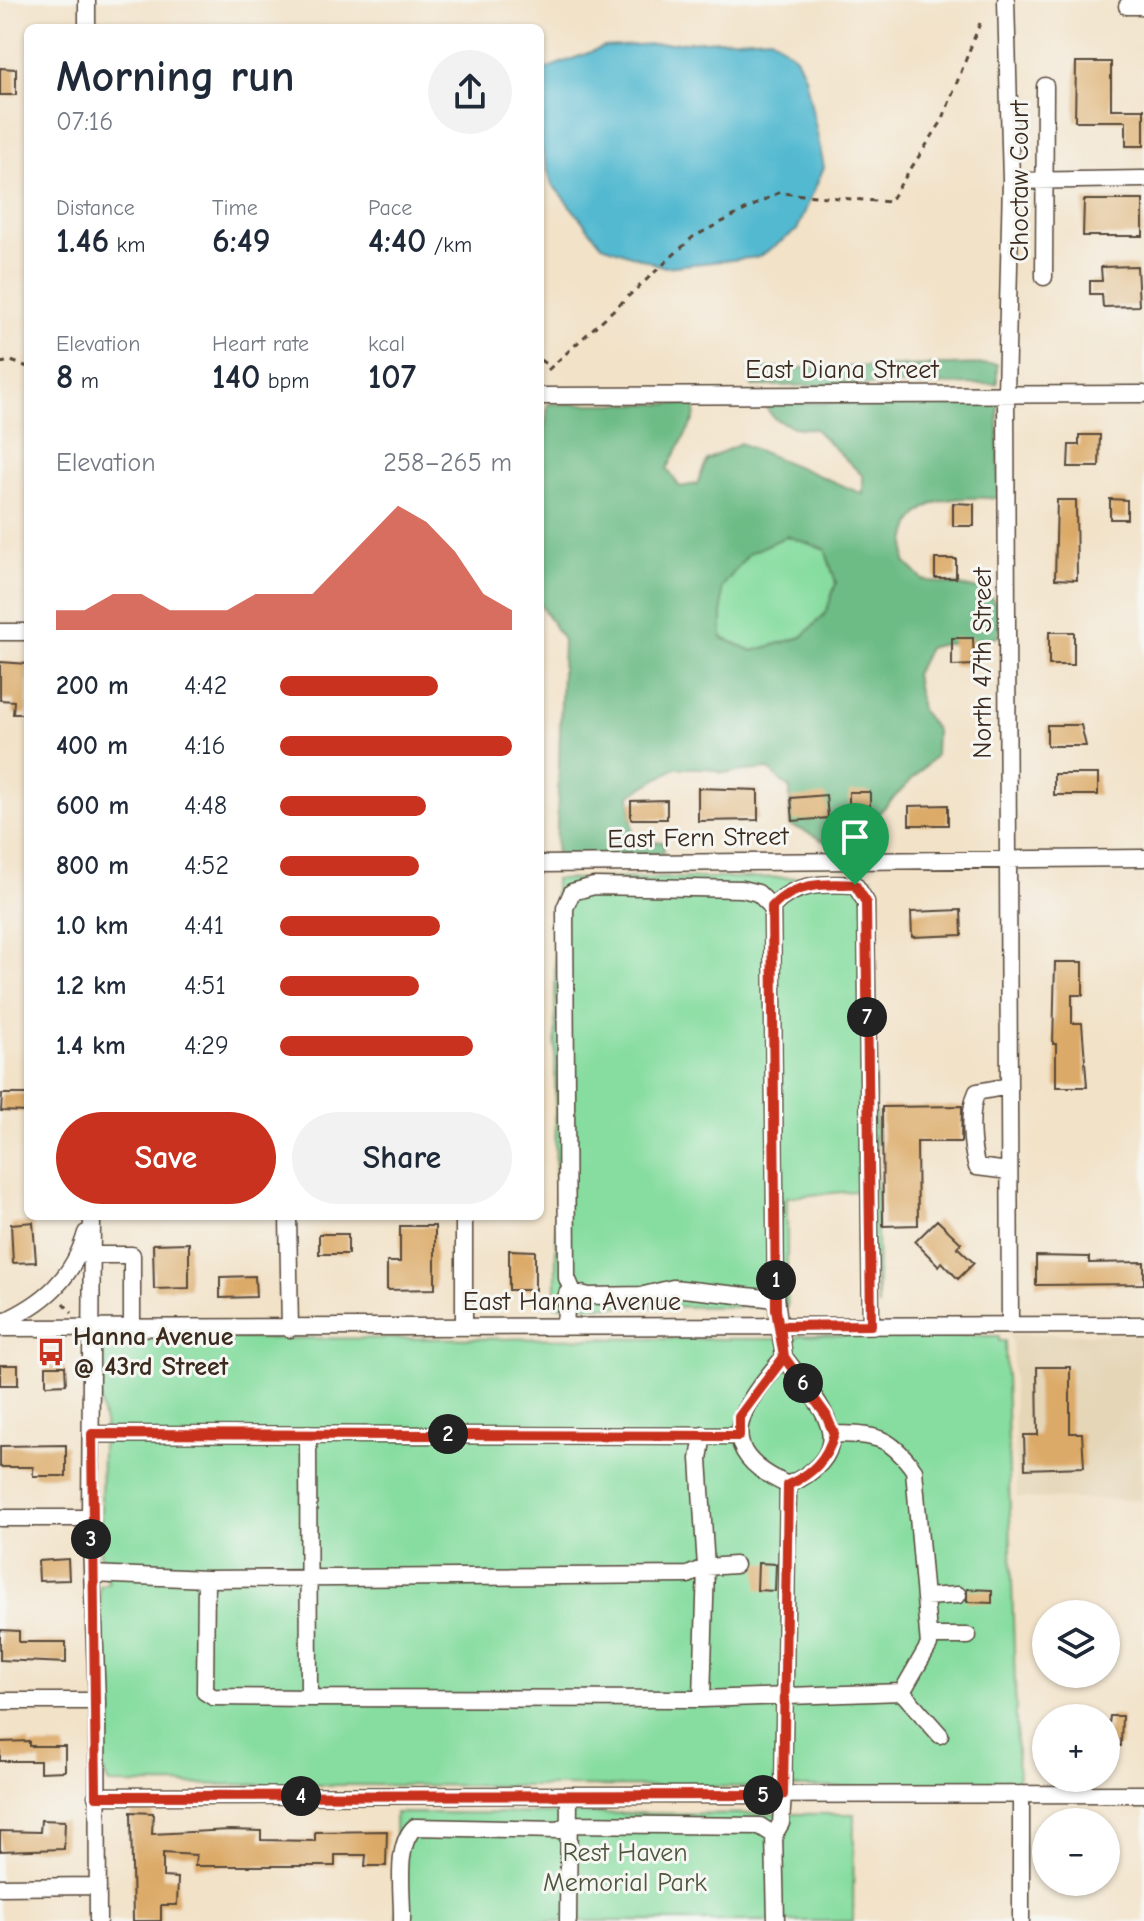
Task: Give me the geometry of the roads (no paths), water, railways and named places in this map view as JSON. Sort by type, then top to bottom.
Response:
[{"type":"street","points":[[87,0],[87,24]]},
{"type":"street","name":"North 47th Street","points":[[1006,0],[1011,181],[1006,393],[1010,1325]]},
{"type":"street","name":"Choctaw Court","points":[[1044,277],[1045,86]]},
{"type":"street","points":[[1011,181],[1144,179]]},
{"type":"street","name":"East Diana Street","points":[[544,396],[1144,394]]},
{"type":"street","points":[[0,632],[24,632]]},
{"type":"street","name":"East Fern Street","points":[[544,864],[1144,858]]},
{"type":"street","points":[[788,1485],[807,1476],[820,1464],[834,1434],[826,1415],[784,1357],[776,1299],[772,907],[783,895],[809,885],[855,885],[866,902],[871,1325]]},
{"type":"street","points":[[573,1292],[567,1278],[565,924],[565,908],[572,892],[594,886],[742,889],[758,893],[772,907]]},
{"type":"street","points":[[1009,1086],[977,1092],[973,1103],[973,1145],[977,1167],[1009,1171]]},
{"type":"street","points":[[0,1325],[48,1296],[66,1279],[82,1250],[90,1220]]},
{"type":"street","points":[[91,1220],[90,1518],[97,1701],[98,1921]]},
{"type":"street","points":[[288,1220],[290,1329]]},
{"type":"street","points":[[464,1220],[464,1326]]},
{"type":"street","points":[[92,1255],[132,1255],[132,1329]]},
{"type":"street","points":[[565,1326],[567,1294],[573,1292],[629,1296],[673,1288],[776,1299]]},
{"type":"street","name":"East Hanna Avenue","points":[[0,1325],[93,1329],[290,1329],[1144,1325]]},
{"type":"street","points":[[784,1357],[739,1417],[739,1436],[758,1469],[788,1485]]},
{"type":"street","points":[[92,1434],[739,1436]]},
{"type":"street","points":[[308,1434],[309,1698]]},
{"type":"street","points":[[834,1434],[874,1435],[898,1448],[914,1470],[929,1645],[902,1692]]},
{"type":"street","points":[[702,1699],[706,1567],[699,1459],[703,1435]]},
{"type":"street","points":[[776,1921],[774,1835],[781,1823],[783,1795],[788,1485]]},
{"type":"street","points":[[0,1518],[90,1518]]},
{"type":"street","points":[[92,1574],[206,1579],[688,1575],[706,1567],[735,1565]]},
{"type":"street","points":[[206,1579],[205,1692],[213,1697],[702,1699],[902,1692],[940,1735]]},
{"type":"street","points":[[925,1597],[958,1595]]},
{"type":"street","points":[[929,1636],[968,1636]]},
{"type":"street","points":[[0,1701],[97,1701]]},
{"type":"street","points":[[1021,1794],[1021,1921]]},
{"type":"street","points":[[96,1796],[1144,1794]]},
{"type":"street","points":[[568,1921],[569,1795]]},
{"type":"street","points":[[402,1921],[403,1852],[406,1835],[415,1827],[559,1830],[568,1824],[760,1826],[774,1835]]},
{"type":"street","points":[[0,1887],[98,1886]]},
{"type":"water","points":[[771,37],[796,57],[805,76],[824,167],[797,230],[759,257],[665,267],[602,245],[552,184],[544,157],[544,70],[604,47]]},
{"type":"place","name":"Hanna Avenue @ 43rd Street","points":[[51,1352]]},
{"type":"park label","name":"Rest Haven Memorial Park","points":[[625,1868]]}]
